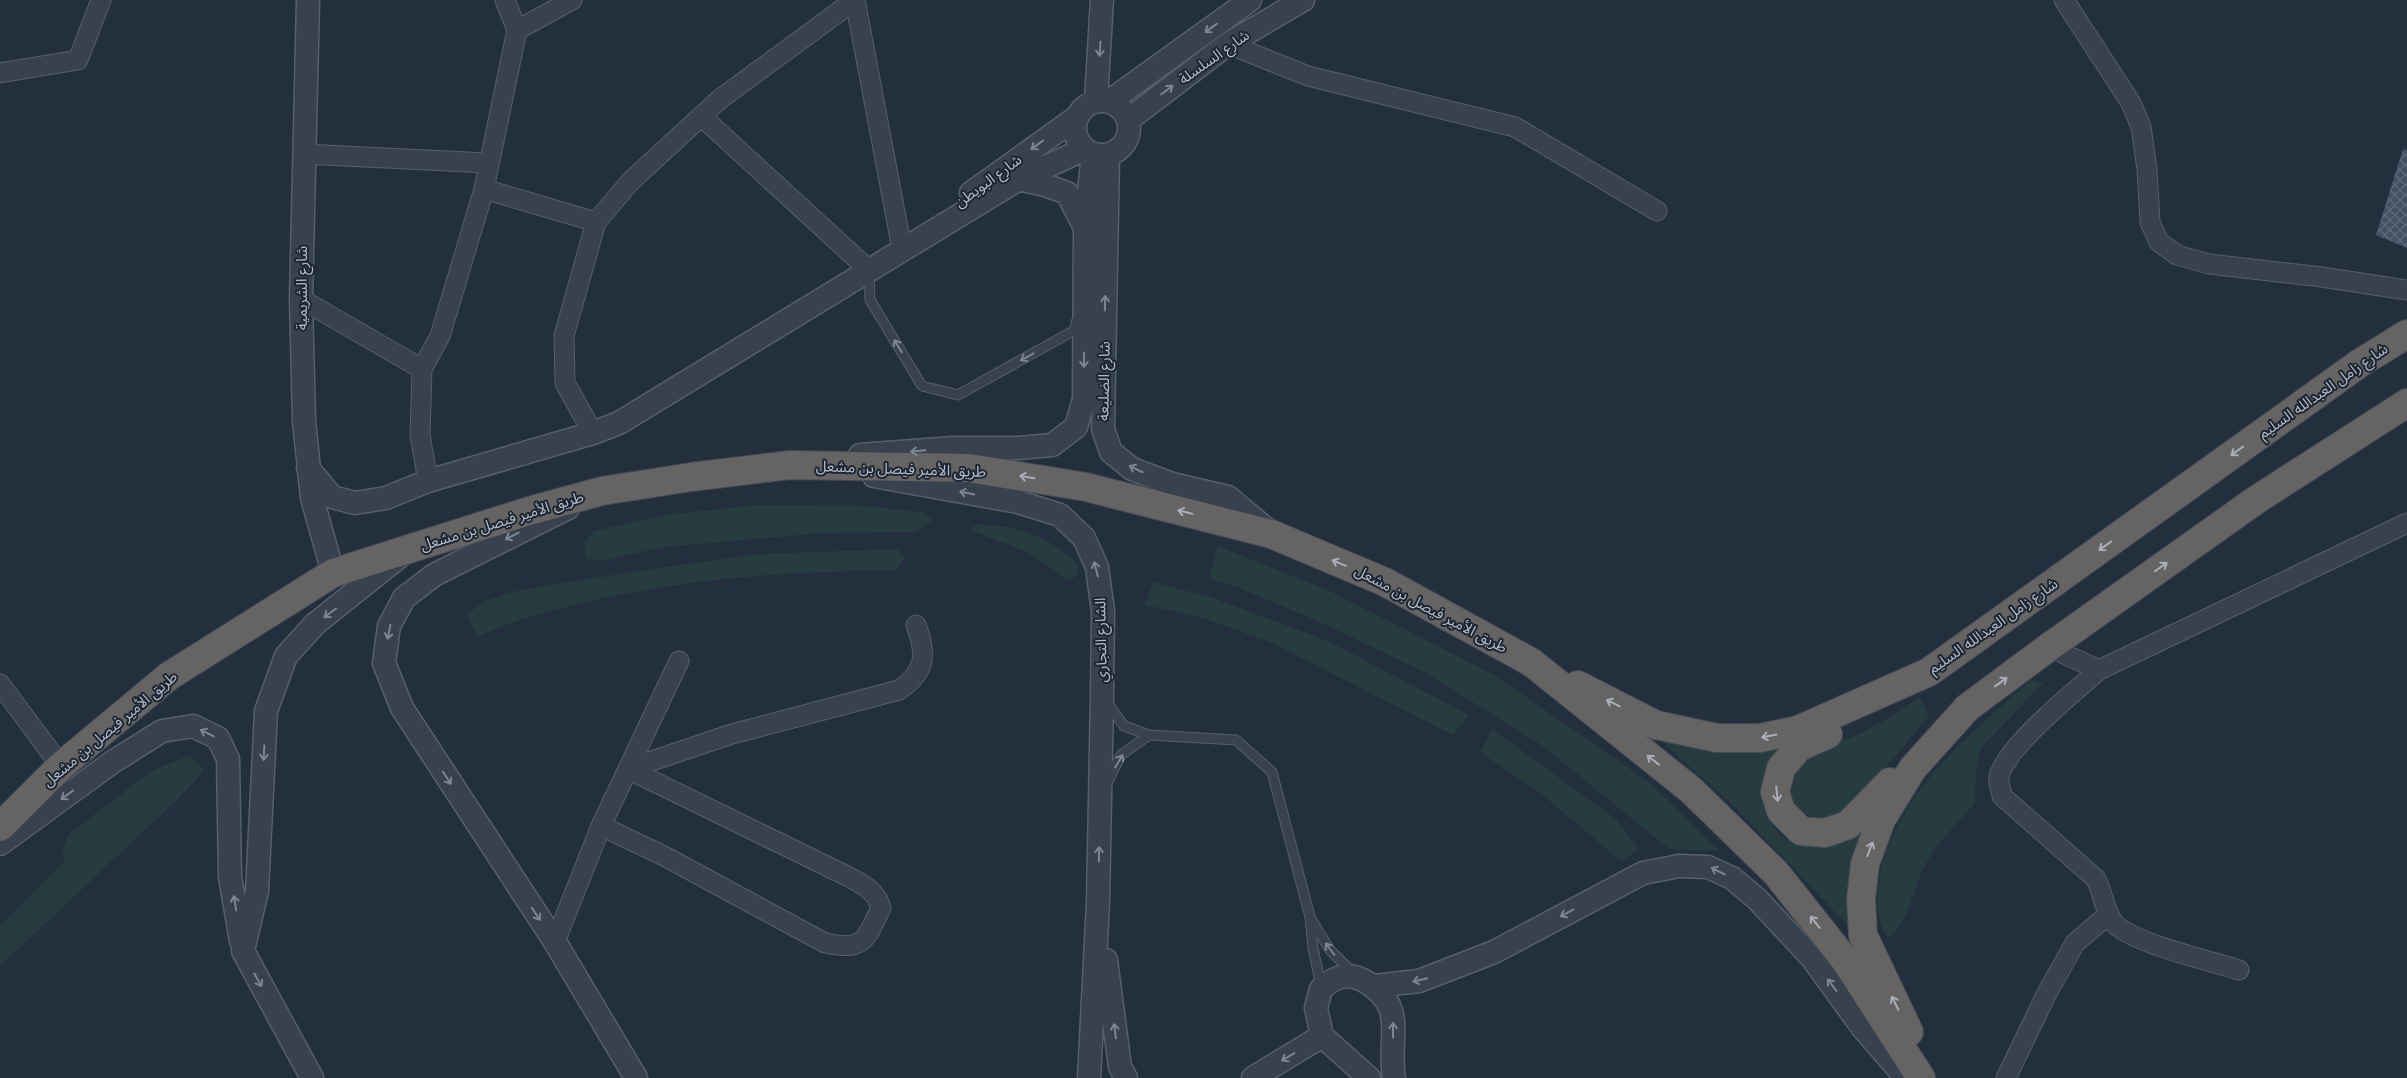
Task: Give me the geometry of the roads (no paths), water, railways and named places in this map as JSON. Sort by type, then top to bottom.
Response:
[{"type":"highway","name":"شارع زامل العبدالله السليم","points":[[1531,662],[1656,725],[1717,738],[1760,738],[1798,730],[1929,672],[2360,363],[2407,334]]},
{"type":"highway","points":[[1929,672],[1872,716],[1799,747],[1780,768],[1775,792],[1781,811],[1801,832],[1825,833],[1848,825],[1867,807],[1926,740],[1967,708],[2049,647],[2256,500],[2407,403]]},
{"type":"highway","name":"طريق الأمير فيصل بن مشعل","points":[[3,824],[61,766],[170,676],[333,573],[529,511],[602,491],[691,477],[790,465],[970,468],[1086,487],[1272,534],[1385,582],[1531,662],[1691,790],[1776,873],[1845,960],[1921,1078]]},
{"type":"highway","points":[[1932,1078],[1863,935],[1861,899],[1865,864],[1881,820],[1913,768],[1967,708]]},
{"type":"street","points":[[0,73],[78,60],[101,0]]},
{"type":"street","name":"شارع الشريمية","points":[[308,0],[301,299],[304,421],[312,498],[333,573]]},
{"type":"street","points":[[428,481],[420,435],[422,369],[440,336],[484,189],[517,30],[505,0]]},
{"type":"street","points":[[517,30],[572,0]]},
{"type":"street","points":[[593,433],[565,383],[564,336],[596,222],[632,181],[720,99],[855,0],[902,249]]},
{"type":"street","points":[[1102,0],[1103,101]]},
{"type":"street","name":"شارع السلسلة","points":[[1103,101],[1250,0]]},
{"type":"street","name":"شارع السلسلة","points":[[1128,120],[1228,44],[1303,0]]},
{"type":"street","points":[[2064,0],[2131,103],[2140,127],[2148,169],[2150,222],[2159,242],[2176,255],[2209,264],[2322,277],[2407,290]]},
{"type":"street","points":[[1228,44],[1308,76],[1515,127],[1656,212]]},
{"type":"street","points":[[308,468],[332,497],[355,503],[386,498],[428,481],[593,433],[619,423],[1019,179],[1095,153],[1120,149],[1126,142],[1129,133],[1128,120],[1121,107],[1103,101],[1081,109],[1077,117],[1075,134],[1095,153]]},
{"type":"street","points":[[701,116],[869,270]]},
{"type":"street","name":"شارع البويطن","points":[[902,249],[964,198],[1077,117]]},
{"type":"street","points":[[790,465],[853,456],[953,448],[1018,448],[1052,445],[1076,427],[1084,398],[1085,228],[1095,153]]},
{"type":"street","name":"شارع الضليعة","points":[[1095,153],[1103,429],[1112,452],[1132,469],[1172,484],[1228,497],[1272,534]]},
{"type":"street","points":[[303,154],[488,163]]},
{"type":"street","points":[[1019,179],[1045,185],[1067,193],[1085,228]]},
{"type":"street","points":[[484,189],[596,222]]},
{"type":"street","points":[[301,299],[422,369]]},
{"type":"street","name":"الشارع التجاري","points":[[790,465],[920,483],[1018,502],[1060,515],[1084,538],[1096,567],[1103,611],[1098,902]]},
{"type":"street","points":[[602,491],[434,576],[404,598],[389,626],[384,663],[402,708],[555,942],[636,1078]]},
{"type":"street","points":[[2240,970],[2136,938],[2114,923],[2105,907],[2103,892],[2096,879],[2002,796],[1999,777],[2013,752],[2038,724],[2099,670],[2407,523]]},
{"type":"street","points":[[242,951],[257,891],[266,711],[286,656],[315,624],[408,549]]},
{"type":"street","points":[[628,769],[732,734],[899,690],[911,682],[924,657],[924,644],[916,625]]},
{"type":"street","points":[[2049,647],[2099,670]]},
{"type":"street","points":[[555,942],[601,826],[679,662]]},
{"type":"street","points":[[0,684],[61,766]]},
{"type":"street","points":[[0,844],[114,761],[162,731],[193,726],[218,738],[228,759],[230,877],[242,951],[312,1078]]},
{"type":"street","points":[[601,826],[664,856],[825,943],[846,948],[859,945],[869,934],[881,908],[878,897],[869,888],[628,769]]},
{"type":"street","points":[[1369,1078],[1322,1036],[1316,1008],[1321,988],[1342,976],[1365,981],[1419,981],[1494,952],[1643,873],[1679,866],[1708,867],[1732,878],[1757,899],[1812,958],[1862,1027],[1906,1078]]},
{"type":"street","points":[[1089,1078],[1098,902]]},
{"type":"street","points":[[1098,902],[1120,1067],[1126,1078]]},
{"type":"street","points":[[2006,1078],[2046,995],[2075,944],[2109,914]]},
{"type":"street","points":[[1365,981],[1392,1007],[1394,1029],[1391,1062],[1394,1078]]},
{"type":"street","points":[[1253,1078],[1322,1036]]},
{"type":"lane","points":[[869,270],[870,300],[922,386],[958,395],[1076,330],[1078,268],[1086,252]]},
{"type":"lane","points":[[1102,695],[1124,726],[1149,735],[1236,740],[1272,772],[1310,917],[1312,948],[1321,988]]},
{"type":"lane","points":[[1100,797],[1121,755],[1149,735]]},
{"type":"lane","points":[[1310,917],[1330,950],[1365,981]]}]
